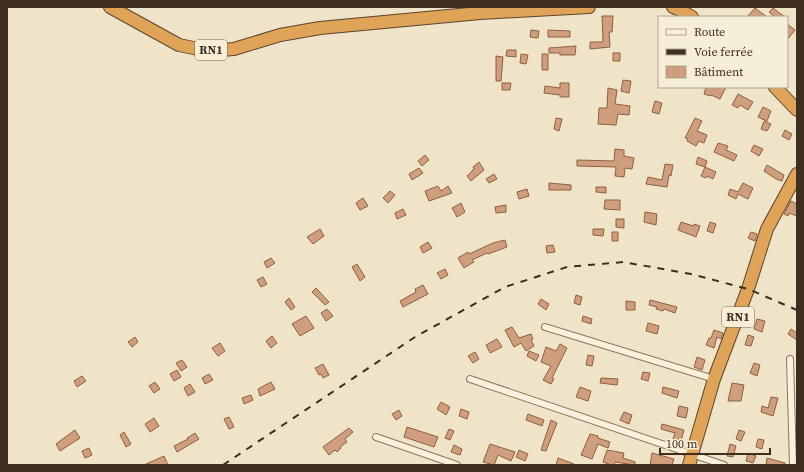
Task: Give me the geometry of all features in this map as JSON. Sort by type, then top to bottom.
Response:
[{"type":"highway","name":"RN1","points":[[110,7],[179,45],[208,51],[234,50],[280,35],[322,28],[480,13],[589,7]]},
{"type":"highway","points":[[673,7],[690,16]]},
{"type":"highway","points":[[776,88],[797,110]]},
{"type":"highway","name":"RN1","points":[[691,460],[714,379],[748,289],[767,229],[797,174]]},
{"type":"street","points":[[544,327],[714,379]]},
{"type":"street","points":[[790,359],[794,465]]},
{"type":"street","points":[[470,379],[691,460],[724,465]]},
{"type":"street","points":[[376,437],[457,465]]},
{"type":"building","points":[[755,8],[766,16],[748,16]]},
{"type":"building","points":[[773,8],[784,16],[774,16],[769,12]]},
{"type":"building","points":[[602,16],[613,16],[612,32],[609,32],[610,47],[590,49],[590,42],[603,41]]},
{"type":"building","points":[[788,25],[795,30],[788,39]]},
{"type":"building","points":[[531,30],[539,31],[538,38],[530,37]]},
{"type":"building","points":[[548,30],[570,31],[570,37],[548,37]]},
{"type":"building","points":[[576,46],[575,55],[549,53],[549,48]]},
{"type":"building","points":[[507,50],[516,50],[516,57],[506,56]]},
{"type":"building","points":[[613,53],[620,53],[620,61],[613,61]]},
{"type":"building","points":[[521,54],[528,55],[526,64],[520,63]]},
{"type":"building","points":[[542,54],[548,54],[548,70],[542,70]]},
{"type":"building","points":[[496,56],[503,57],[501,81],[496,81]]},
{"type":"building","points":[[623,80],[631,81],[629,93],[621,91]]},
{"type":"building","points":[[502,83],[511,83],[510,90],[502,90]]},
{"type":"building","points":[[560,83],[569,83],[569,97],[560,97],[560,95],[544,93],[545,86],[560,88]]},
{"type":"building","points":[[608,88],[617,90],[615,104],[630,106],[629,115],[618,114],[616,125],[598,124],[599,108],[607,108]]},
{"type":"building","points":[[706,88],[726,88],[720,99],[704,94]]},
{"type":"building","points":[[738,94],[753,102],[748,110],[740,105],[738,108],[732,105]]},
{"type":"building","points":[[655,101],[662,103],[659,114],[652,112]]},
{"type":"building","points":[[763,107],[771,111],[767,121],[758,117]]},
{"type":"building","points":[[556,118],[562,119],[559,131],[554,129]]},
{"type":"building","points":[[695,118],[702,121],[697,131],[707,135],[704,143],[699,141],[696,146],[687,141],[688,139],[685,138]]},
{"type":"building","points":[[764,121],[771,124],[767,131],[761,129]]},
{"type":"building","points":[[785,130],[792,134],[789,140],[782,136]]},
{"type":"building","points":[[718,143],[728,146],[726,150],[737,155],[734,161],[714,152]]},
{"type":"building","points":[[754,145],[763,149],[759,156],[751,151]]},
{"type":"building","points":[[615,149],[624,150],[624,156],[634,158],[632,169],[625,168],[624,177],[615,176],[616,167],[577,166],[577,160],[614,161]]},
{"type":"building","points":[[425,155],[429,160],[422,166],[418,161]]},
{"type":"building","points":[[698,157],[707,161],[705,167],[696,164]]},
{"type":"building","points":[[479,162],[484,170],[471,181],[467,176],[474,169],[473,167]]},
{"type":"building","points":[[665,164],[673,165],[671,176],[669,175],[667,187],[646,184],[648,177],[662,180]]},
{"type":"building","points":[[767,165],[784,175],[782,181],[764,171]]},
{"type":"building","points":[[705,167],[716,172],[713,179],[707,176],[706,178],[701,176]]},
{"type":"building","points":[[419,168],[423,173],[412,180],[409,174]]},
{"type":"building","points":[[494,174],[497,179],[489,183],[486,179]]},
{"type":"building","points":[[549,183],[571,185],[571,190],[549,190]]},
{"type":"building","points":[[743,183],[753,188],[748,199],[738,194],[736,199],[728,195],[730,189],[738,192]]},
{"type":"building","points":[[438,186],[441,191],[448,186],[452,193],[429,201],[425,191]]},
{"type":"building","points":[[596,187],[606,187],[606,193],[596,192]]},
{"type":"building","points":[[527,189],[529,196],[519,199],[517,192]]},
{"type":"building","points":[[390,191],[395,195],[388,203],[383,198]]},
{"type":"building","points":[[363,198],[368,206],[360,210],[356,203]]},
{"type":"building","points":[[605,200],[620,200],[620,210],[604,209]]},
{"type":"building","points":[[791,201],[797,204],[797,216],[789,213],[788,216],[784,214]]},
{"type":"building","points":[[461,203],[465,212],[457,217],[452,208]]},
{"type":"building","points":[[506,205],[506,212],[496,213],[495,207]]},
{"type":"building","points":[[403,209],[406,215],[397,219],[395,213]]},
{"type":"building","points":[[645,212],[657,214],[656,225],[644,222]]},
{"type":"building","points":[[616,219],[624,219],[624,228],[616,227]]},
{"type":"building","points":[[681,222],[693,226],[694,224],[700,226],[696,237],[678,230]]},
{"type":"building","points":[[710,222],[716,224],[713,233],[707,231]]},
{"type":"building","points":[[320,229],[324,236],[313,244],[307,237]]},
{"type":"building","points":[[593,229],[604,229],[603,236],[593,235]]},
{"type":"building","points":[[612,232],[618,232],[618,241],[612,241]]},
{"type":"building","points":[[751,232],[757,234],[755,241],[748,238]]},
{"type":"building","points":[[505,240],[507,247],[488,254],[487,253],[472,260],[474,262],[464,268],[458,258],[468,252],[469,254],[493,243]]},
{"type":"building","points":[[428,242],[432,248],[423,253],[420,247]]},
{"type":"building","points":[[553,245],[555,252],[547,253],[546,246]]},
{"type":"building","points":[[271,258],[275,263],[267,268],[264,262]]},
{"type":"building","points":[[357,264],[365,277],[360,281],[352,267]]},
{"type":"building","points":[[445,269],[448,275],[441,279],[437,273]]},
{"type":"building","points":[[263,277],[267,284],[261,287],[257,280]]},
{"type":"building","points":[[423,285],[428,294],[403,307],[400,301],[416,292],[415,289]]},
{"type":"building","points":[[316,288],[329,302],[325,305],[312,292]]},
{"type":"building","points":[[576,295],[582,297],[580,305],[574,303]]},
{"type":"building","points":[[289,298],[295,307],[291,310],[285,302]]},
{"type":"building","points":[[541,299],[549,304],[546,310],[538,304]]},
{"type":"building","points":[[650,300],[677,307],[675,313],[664,309],[663,311],[656,309],[657,307],[649,305]]},
{"type":"building","points":[[626,301],[635,302],[635,310],[626,310]]},
{"type":"building","points":[[327,309],[333,316],[326,321],[321,313]]},
{"type":"building","points":[[306,316],[314,328],[300,336],[292,324]]},
{"type":"building","points":[[583,316],[592,319],[591,324],[582,321]]},
{"type":"building","points":[[757,319],[765,321],[762,332],[754,329]]},
{"type":"building","points":[[648,323],[659,326],[657,334],[646,331]]},
{"type":"building","points":[[512,327],[519,338],[531,334],[533,339],[531,340],[534,346],[526,351],[521,343],[514,347],[505,330]]},
{"type":"building","points":[[791,329],[797,333],[797,340],[788,334]]},
{"type":"building","points":[[714,330],[723,333],[721,339],[717,337],[714,348],[706,345]]},
{"type":"building","points":[[748,335],[754,337],[751,346],[745,345]]},
{"type":"building","points":[[272,336],[277,343],[271,348],[266,341]]},
{"type":"building","points":[[135,337],[138,342],[132,347],[128,342]]},
{"type":"building","points":[[497,339],[502,347],[490,353],[486,345]]},
{"type":"building","points":[[220,343],[225,351],[218,356],[212,348]]},
{"type":"building","points":[[560,344],[567,348],[552,378],[554,379],[551,384],[543,380],[551,366],[541,362],[546,347],[556,351]]},
{"type":"building","points":[[529,351],[539,355],[536,361],[527,356]]},
{"type":"building","points":[[475,352],[479,359],[473,363],[468,356]]},
{"type":"building","points":[[588,355],[594,356],[592,366],[586,365]]},
{"type":"building","points":[[697,357],[705,360],[702,370],[694,367]]},
{"type":"building","points":[[182,360],[187,367],[181,371],[176,363]]},
{"type":"building","points":[[754,363],[760,365],[757,376],[750,373]]},
{"type":"building","points":[[323,364],[329,375],[323,378],[321,374],[319,375],[315,368]]},
{"type":"building","points":[[177,370],[181,377],[174,381],[170,374]]},
{"type":"building","points":[[643,372],[650,373],[648,381],[641,379]]},
{"type":"building","points":[[209,374],[213,380],[205,384],[202,378]]},
{"type":"building","points":[[82,376],[86,381],[77,387],[74,381]]},
{"type":"building","points":[[601,378],[618,379],[617,385],[600,383]]},
{"type":"building","points":[[155,382],[160,389],[154,393],[149,386]]},
{"type":"building","points":[[271,382],[275,389],[260,396],[258,389]]},
{"type":"building","points":[[732,383],[744,385],[741,401],[728,401]]},
{"type":"building","points":[[190,384],[195,392],[188,396],[184,388]]},
{"type":"building","points":[[580,387],[591,391],[588,401],[576,397]]},
{"type":"building","points":[[663,387],[679,391],[677,398],[662,393]]},
{"type":"building","points":[[251,395],[253,400],[244,404],[242,398]]},
{"type":"building","points":[[771,397],[778,398],[773,416],[761,412],[762,406],[768,408]]},
{"type":"building","points":[[441,402],[450,407],[446,415],[437,409]]},
{"type":"building","points":[[679,406],[688,408],[686,418],[677,416]]},
{"type":"building","points":[[461,409],[469,412],[467,419],[459,416]]},
{"type":"building","points":[[399,410],[402,416],[396,420],[392,414]]},
{"type":"building","points":[[624,412],[632,415],[629,424],[620,420]]},
{"type":"building","points":[[528,414],[544,420],[542,426],[526,420]]},
{"type":"building","points":[[229,417],[234,427],[229,429],[224,419]]},
{"type":"building","points":[[154,418],[159,426],[150,432],[145,424]]},
{"type":"building","points":[[551,420],[557,423],[546,451],[541,450]]},
{"type":"building","points":[[662,424],[684,430],[681,441],[673,439],[675,433],[661,429]]},
{"type":"building","points":[[407,427],[438,437],[434,447],[404,437]]},
{"type":"building","points":[[349,428],[353,432],[345,439],[347,442],[340,447],[341,448],[337,452],[335,450],[329,455],[323,447]]},
{"type":"building","points":[[449,429],[454,431],[450,440],[445,438]]},
{"type":"building","points":[[75,430],[80,438],[60,451],[56,444]]},
{"type":"building","points":[[739,430],[745,432],[741,441],[736,439]]},
{"type":"building","points":[[124,432],[131,444],[126,447],[120,435]]},
{"type":"building","points":[[195,433],[199,439],[177,452],[174,446],[188,439],[187,438]]},
{"type":"building","points":[[590,434],[610,442],[608,448],[598,444],[592,459],[581,455]]},
{"type":"building","points":[[758,439],[764,440],[762,449],[756,447]]},
{"type":"building","points":[[490,444],[515,452],[511,461],[498,455],[494,465],[483,462]]},
{"type":"building","points":[[730,444],[736,446],[733,457],[727,456]]},
{"type":"building","points":[[454,445],[462,449],[460,455],[451,452]]},
{"type":"building","points":[[89,448],[92,455],[85,458],[82,451]]},
{"type":"building","points":[[519,450],[528,454],[525,461],[516,457]]},
{"type":"building","points":[[607,450],[624,453],[623,458],[635,462],[635,465],[615,462],[614,465],[611,465],[603,462]]},
{"type":"building","points":[[652,453],[674,459],[672,465],[650,465]]},
{"type":"building","points":[[748,453],[756,456],[753,463],[746,461]]},
{"type":"building","points":[[164,456],[168,465],[144,465]]},
{"type":"building","points":[[558,458],[574,464],[574,465],[556,465]]},
{"type":"building","points":[[767,458],[785,463],[784,465],[766,465]]},
{"type":"railway","points":[[223,465],[415,337],[505,287],[567,267],[623,262],[691,274],[748,289],[797,310]]}]
